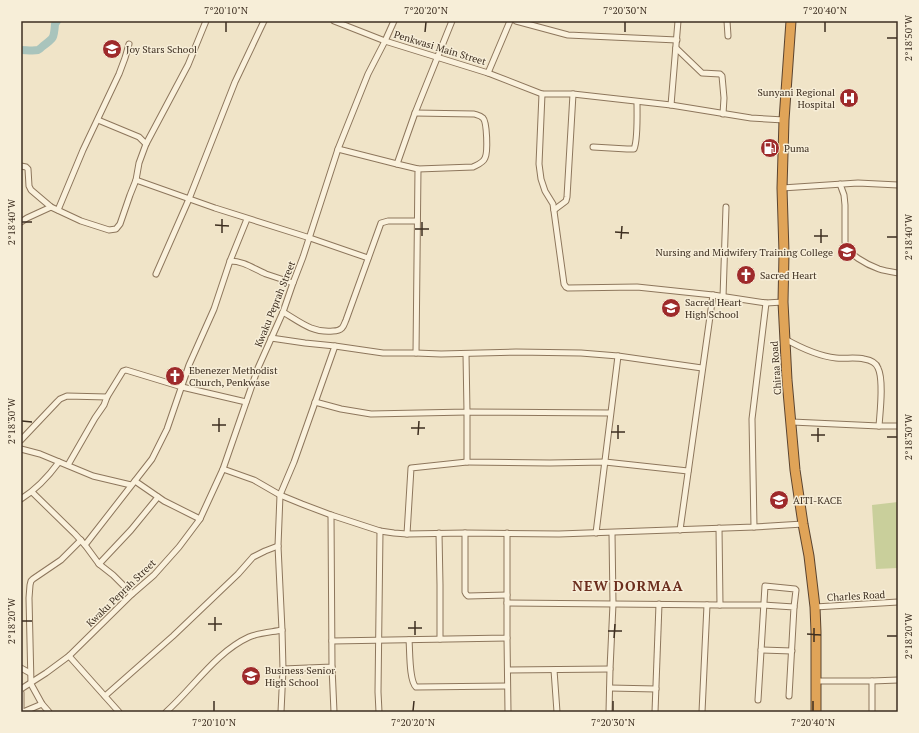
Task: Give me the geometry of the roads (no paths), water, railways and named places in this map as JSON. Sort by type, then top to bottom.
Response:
[{"type":"highway","name":"Chiraa Road","points":[[791,21],[784,120],[782,188],[785,339],[787,380],[796,470],[809,556],[814,607],[816,712]]},
{"type":"street","points":[[21,166],[28,169],[28,182],[31,190],[50,207],[81,221],[109,230],[116,229],[120,224],[136,180],[138,163],[146,144],[188,64],[206,21]]},
{"type":"street","points":[[156,274],[189,199],[235,82],[264,21]]},
{"type":"street","name":"Kwaku Peprah Street","points":[[21,689],[31,684],[69,656],[132,594],[154,575],[179,547],[200,519],[222,469],[258,368],[283,312],[310,238],[338,149],[368,74],[394,21]]},
{"type":"street","points":[[396,164],[452,21]]},
{"type":"street","name":"Penkwasi Main Street","points":[[336,22],[385,41],[488,73],[510,21]]},
{"type":"street","points":[[516,21],[568,35],[676,40]]},
{"type":"street","points":[[671,105],[678,21]]},
{"type":"street","points":[[727,21],[728,36]]},
{"type":"street","points":[[58,210],[83,150],[119,74],[129,44]]},
{"type":"street","points":[[676,48],[702,73],[720,74],[722,76],[724,98],[723,114]]},
{"type":"street","points":[[488,73],[542,94],[573,94],[671,105],[751,118],[784,120]]},
{"type":"street","points":[[542,94],[539,164],[541,180],[545,191],[553,204],[564,284],[566,287],[637,287],[713,295],[766,303],[784,302]]},
{"type":"street","points":[[554,210],[566,201],[568,197],[573,94]]},
{"type":"street","points":[[593,147],[627,150],[634,149],[636,139],[637,102]]},
{"type":"street","points":[[338,149],[418,169],[473,167],[480,164],[485,158],[485,122],[480,116],[474,114],[415,113]]},
{"type":"street","points":[[98,120],[139,137],[146,144]]},
{"type":"street","points":[[416,353],[418,169]]},
{"type":"street","points":[[136,180],[247,219],[310,238],[368,258]]},
{"type":"street","points":[[782,188],[858,183],[898,185]]},
{"type":"street","points":[[840,184],[844,199],[845,246],[859,259],[880,269],[898,273]]},
{"type":"street","points":[[21,222],[50,207]]},
{"type":"street","points":[[723,297],[726,207]]},
{"type":"street","points":[[49,712],[42,704],[31,684],[29,598],[31,582],[83,542],[152,459],[167,429],[189,365],[214,309],[230,261],[247,219]]},
{"type":"street","points":[[283,312],[314,330],[330,331],[339,330],[342,328],[381,223],[388,221],[417,220]]},
{"type":"street","points":[[230,261],[238,261],[247,264],[268,275],[293,283]]},
{"type":"street","points":[[680,530],[713,295]]},
{"type":"street","points":[[754,527],[752,419],[766,303]]},
{"type":"street","points":[[271,338],[304,344],[334,346],[383,353],[581,353],[618,356],[702,368]]},
{"type":"street","points":[[785,339],[801,348],[821,356],[864,359],[875,364],[882,380],[879,426]]},
{"type":"street","points":[[281,712],[283,669],[278,546],[280,495],[294,462],[334,346]]},
{"type":"street","points":[[466,354],[467,462]]},
{"type":"street","points":[[596,533],[618,356]]},
{"type":"street","points":[[68,465],[123,371],[126,370],[182,387],[246,402]]},
{"type":"street","points":[[21,440],[63,397],[107,397]]},
{"type":"street","points":[[315,402],[341,409],[371,414],[467,412],[610,413]]},
{"type":"street","points":[[792,422],[898,426]]},
{"type":"street","points":[[21,449],[40,454],[93,476],[133,483],[200,519]]},
{"type":"street","points":[[21,499],[32,492],[49,476],[59,462]]},
{"type":"street","points":[[407,534],[411,468],[467,462],[604,462],[688,471]]},
{"type":"street","points":[[222,469],[254,480],[280,495],[331,515],[380,530],[407,534],[612,533],[803,524]]},
{"type":"street","points":[[32,492],[83,542],[99,564],[132,594]]},
{"type":"street","points":[[99,564],[158,497]]},
{"type":"street","points":[[331,515],[332,667],[334,712]]},
{"type":"street","points":[[719,528],[720,605]]},
{"type":"street","points":[[379,712],[380,530]]},
{"type":"street","points":[[439,533],[440,640]]},
{"type":"street","points":[[465,533],[466,594],[468,596],[507,595]]},
{"type":"street","points":[[507,533],[508,712]]},
{"type":"street","points":[[609,712],[614,604],[612,533]]},
{"type":"street","points":[[105,696],[179,631],[238,574],[253,557],[278,546]]},
{"type":"street","points":[[758,700],[765,586],[796,590],[788,696]]},
{"type":"street","name":"Charles Road","points":[[814,607],[898,602]]},
{"type":"street","points":[[507,603],[794,606]]},
{"type":"street","points":[[655,712],[659,604]]},
{"type":"street","points":[[702,712],[707,605]]},
{"type":"street","points":[[166,712],[204,672],[233,646],[250,636],[282,630]]},
{"type":"street","points":[[332,641],[507,638]]},
{"type":"street","points":[[409,640],[412,677],[416,687],[507,686]]},
{"type":"street","points":[[761,650],[792,651]]},
{"type":"street","points":[[69,656],[119,712]]},
{"type":"street","points":[[283,669],[332,667]]},
{"type":"street","points":[[21,668],[30,673]]},
{"type":"street","points":[[508,670],[610,669]]},
{"type":"street","points":[[554,670],[557,712]]},
{"type":"street","points":[[816,681],[898,680]]},
{"type":"street","points":[[872,681],[872,712]]},
{"type":"street","points":[[610,688],[656,689]]},
{"type":"street","points":[[21,693],[22,712],[42,704]]},
{"type":"waterway","points":[[21,50],[40,49],[53,37],[55,24],[57,21]]},
{"type":"place","name":"Joy Stars School","points":[[112,49]]},
{"type":"place","name":"Sunyani Regional Hospital","points":[[849,98]]},
{"type":"place","name":"Puma","points":[[770,148]]},
{"type":"place","name":"Nursing and Midwifery Training College","points":[[847,252]]},
{"type":"place","name":"Sacred Heart","points":[[746,275]]},
{"type":"place","name":"Sacred Heart High School","points":[[671,308]]},
{"type":"place","name":"Ebenezer Methodist Church, Penkwase","points":[[175,376]]},
{"type":"place","name":"AITI-KACE","points":[[779,500]]},
{"type":"place","name":"Business Senior High School","points":[[251,676]]},
{"type":"district","name":"NEW DORMAA","points":[[628,585]]}]
